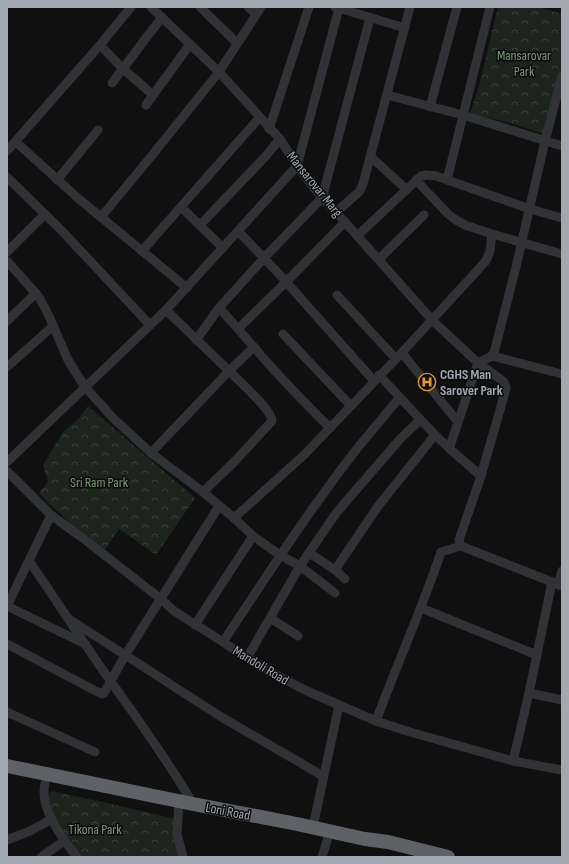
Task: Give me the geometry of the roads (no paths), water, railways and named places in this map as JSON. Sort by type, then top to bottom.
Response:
[{"type":"highway","name":"Loni Road","points":[[7,766],[179,805],[193,804],[313,827],[329,834],[419,857]]},
{"type":"highway","name":"Loni Road","points":[[7,775],[45,783],[179,805],[329,834],[388,842],[448,857]]},
{"type":"street","points":[[7,151],[100,45],[131,7]]},
{"type":"street","name":"Mansarovar Marg","points":[[151,7],[219,72],[280,139],[297,166],[322,198],[379,259],[432,320],[478,363],[505,384],[506,389],[481,476],[459,540],[460,546]]},
{"type":"street","points":[[200,7],[236,43]]},
{"type":"street","points":[[101,217],[219,72],[236,43],[259,10],[248,7]]},
{"type":"street","points":[[269,128],[309,7]]},
{"type":"street","points":[[336,212],[359,192],[363,184],[410,7]]},
{"type":"street","points":[[430,107],[457,7]]},
{"type":"street","points":[[447,180],[490,7]]},
{"type":"street","points":[[7,462],[166,310],[297,166],[337,8],[404,28]]},
{"type":"street","points":[[112,83],[162,17]]},
{"type":"street","points":[[196,340],[219,308],[264,258],[322,198],[370,18]]},
{"type":"street","points":[[146,105],[190,44]]},
{"type":"street","points":[[100,45],[122,68],[153,95]]},
{"type":"street","points":[[492,356],[522,242],[545,141],[562,76]]},
{"type":"street","points":[[387,95],[463,115],[562,146]]},
{"type":"street","points":[[142,251],[260,117]]},
{"type":"street","points":[[57,180],[98,130]]},
{"type":"street","points":[[201,224],[264,158],[280,139]]},
{"type":"street","points":[[16,142],[57,180],[187,288]]},
{"type":"street","points":[[370,156],[406,189]]},
{"type":"street","points":[[357,236],[416,180],[426,175],[436,176],[530,209],[562,218]]},
{"type":"street","points":[[7,177],[45,214],[150,325]]},
{"type":"street","points":[[416,180],[448,214],[465,225],[562,254]]},
{"type":"street","points":[[181,206],[201,224],[223,248]]},
{"type":"street","points":[[7,252],[45,214]]},
{"type":"street","points":[[379,259],[424,215]]},
{"type":"street","points":[[239,328],[345,222]]},
{"type":"street","points":[[238,231],[377,378],[399,398],[434,435],[481,476]]},
{"type":"street","points":[[234,518],[304,455],[399,356],[486,261],[490,251],[492,234]]},
{"type":"street","points":[[7,261],[36,293],[49,316],[68,360],[85,388],[113,418],[151,453],[203,492],[253,536],[280,556],[300,566],[335,593]]},
{"type":"street","points":[[7,276],[14,269]]},
{"type":"street","points":[[7,321],[36,293]]},
{"type":"street","points":[[337,295],[399,356],[458,422]]},
{"type":"street","points":[[219,308],[239,328],[298,396],[330,428]]},
{"type":"street","points":[[166,310],[257,398],[271,415],[272,419],[234,462],[203,492]]},
{"type":"street","points":[[7,367],[53,326]]},
{"type":"street","points":[[283,334],[351,406]]},
{"type":"street","points":[[151,453],[229,371],[254,347]]},
{"type":"street","points":[[452,450],[450,444],[478,363],[492,356],[562,374]]},
{"type":"street","points":[[223,642],[280,556],[350,457],[399,398]]},
{"type":"street","points":[[247,658],[300,566],[337,512],[401,438],[420,420]]},
{"type":"street","points":[[335,570],[379,505],[434,435]]},
{"type":"street","name":"Mandoli Road","points":[[7,471],[51,515],[80,536],[174,611],[247,658],[293,684],[339,705],[410,732],[513,761],[562,770]]},
{"type":"street","points":[[7,644],[102,694],[105,693],[126,654],[219,506]]},
{"type":"street","points":[[51,515],[8,602],[86,645]]},
{"type":"street","points":[[195,625],[253,536]]},
{"type":"street","points":[[376,720],[421,608],[441,552],[460,546],[558,584]]},
{"type":"street","points":[[309,553],[335,570],[345,579]]},
{"type":"street","points":[[29,561],[181,782],[193,804]]},
{"type":"street","points":[[513,761],[537,655],[562,571]]},
{"type":"street","points":[[421,608],[537,655]]},
{"type":"street","points":[[270,618],[298,636]]},
{"type":"street","points":[[69,619],[126,654],[223,718],[323,776]]},
{"type":"street","points":[[529,693],[562,700]]},
{"type":"street","points":[[313,827],[339,705]]},
{"type":"street","points":[[7,712],[95,752]]},
{"type":"street","points":[[45,783],[44,799],[46,807],[64,841],[77,857]]},
{"type":"street","points":[[179,805],[177,834],[183,857]]},
{"type":"street","points":[[7,840],[30,831],[52,819]]},
{"type":"street","points":[[322,857],[329,834]]},
{"type":"street","points":[[41,857],[64,841]]},
{"type":"place","name":"CGHS Man Sarover Park","points":[[427,382]]},
{"type":"park label","name":"Mansarovar Park","points":[[524,64]]},
{"type":"park label","name":"Sri Ram Park","points":[[99,482]]},
{"type":"park label","name":"Tikona Park","points":[[95,829]]}]
